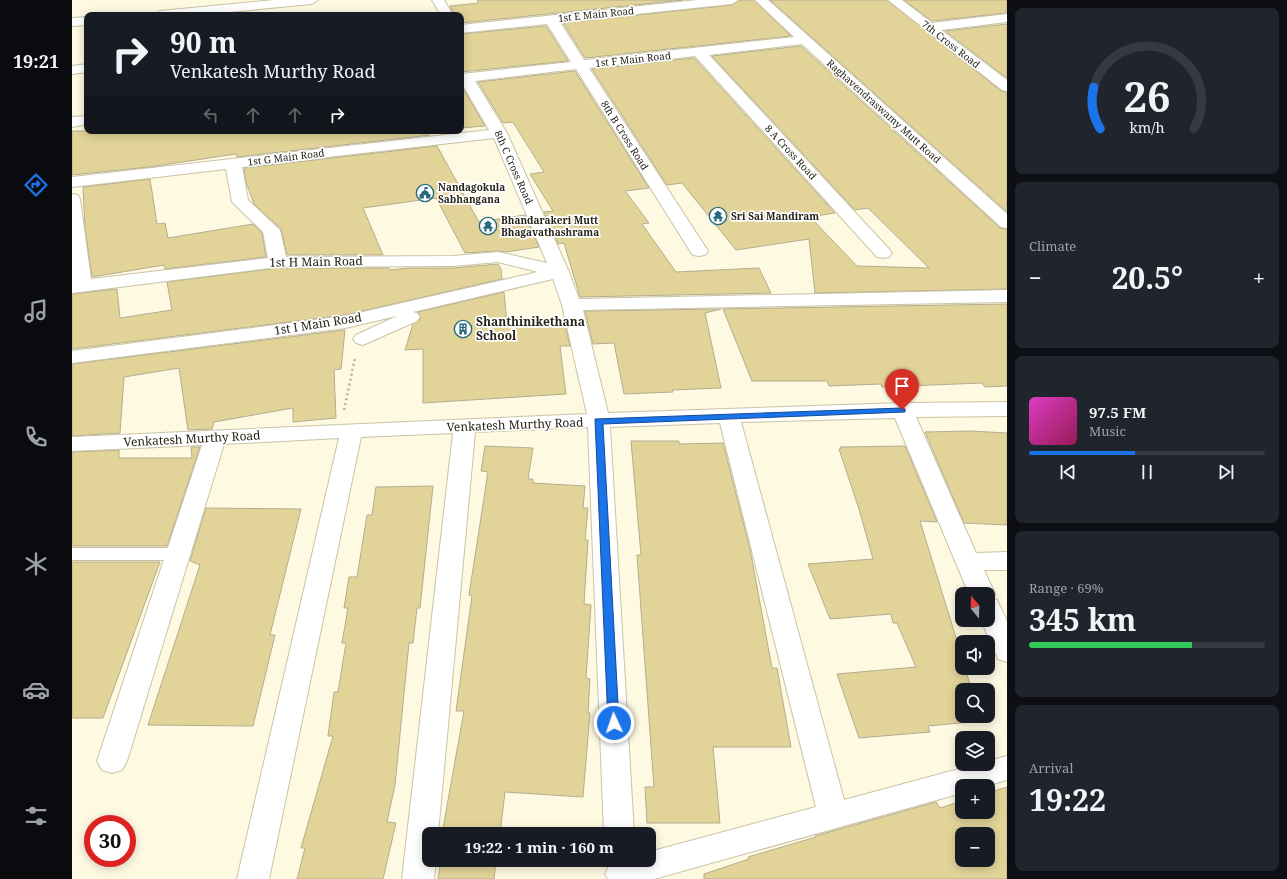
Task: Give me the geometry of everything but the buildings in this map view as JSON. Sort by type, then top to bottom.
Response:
[{"type":"street","points":[[190,12],[312,0]]},
{"type":"street","points":[[438,0],[445,12]]},
{"type":"street","name":"1st E Main Road","points":[[464,29],[732,0]]},
{"type":"street","name":"Raghavendraswamy Mutt Road","points":[[761,0],[1007,222]]},
{"type":"street","name":"7th Cross Road","points":[[894,0],[1007,87]]},
{"type":"street","points":[[929,27],[1007,18]]},
{"type":"street","name":"8th B Cross Road","points":[[551,19],[699,251]]},
{"type":"street","points":[[72,22],[84,21]]},
{"type":"street","name":"1st F Main Road","points":[[464,78],[805,40]]},
{"type":"street","name":"8 A Cross Road","points":[[699,52],[883,253]]},
{"type":"street","points":[[72,70],[84,68]]},
{"type":"street","points":[[986,71],[1007,68]]},
{"type":"street","name":"8th C Cross Road","points":[[464,78],[499,133],[560,272],[572,305],[598,421],[619,827]]},
{"type":"street","points":[[72,122],[84,120]]},
{"type":"street","name":"1st G Main Road","points":[[72,182],[499,133]]},
{"type":"street","points":[[233,163],[240,202],[271,230],[278,262]]},
{"type":"street","points":[[72,199],[77,286]]},
{"type":"street","name":"1st H Main Road","points":[[77,286],[278,262],[453,260],[498,257],[560,272]]},
{"type":"street","name":"1st I Main Road","points":[[72,357],[345,322],[560,272]]},
{"type":"street","points":[[572,305],[1007,296]]},
{"type":"street","points":[[363,339],[447,299]]},
{"type":"street","name":"Venkatesh Murthy Road","points":[[72,444],[729,416],[902,410],[1007,409]]},
{"type":"street","points":[[902,410],[979,587]]},
{"type":"street","points":[[729,416],[833,815]]},
{"type":"street","points":[[418,879],[465,427]]},
{"type":"street","points":[[253,879],[345,432]]},
{"type":"street","points":[[112,761],[215,438]]},
{"type":"street","points":[[969,562],[1007,561]]},
{"type":"street","points":[[995,624],[1007,652]]},
{"type":"street","points":[[621,871],[1007,768]]},
{"type":"lane","points":[[72,554],[178,554]]},
{"type":"path","points":[[345,432],[358,347],[363,339]]},
{"type":"place","name":"Nandagokula Sabhangana","points":[[425,193]]},
{"type":"place","name":"Sri Sai Mandiram","points":[[718,216]]},
{"type":"place","name":"Bhandarakeri Mutt Bhagavathashrama","points":[[488,226]]},
{"type":"place","name":"Shanthinikethana School","points":[[463,329]]},
{"type":"route","points":[[614,723],[598,421],[902,410]]}]
